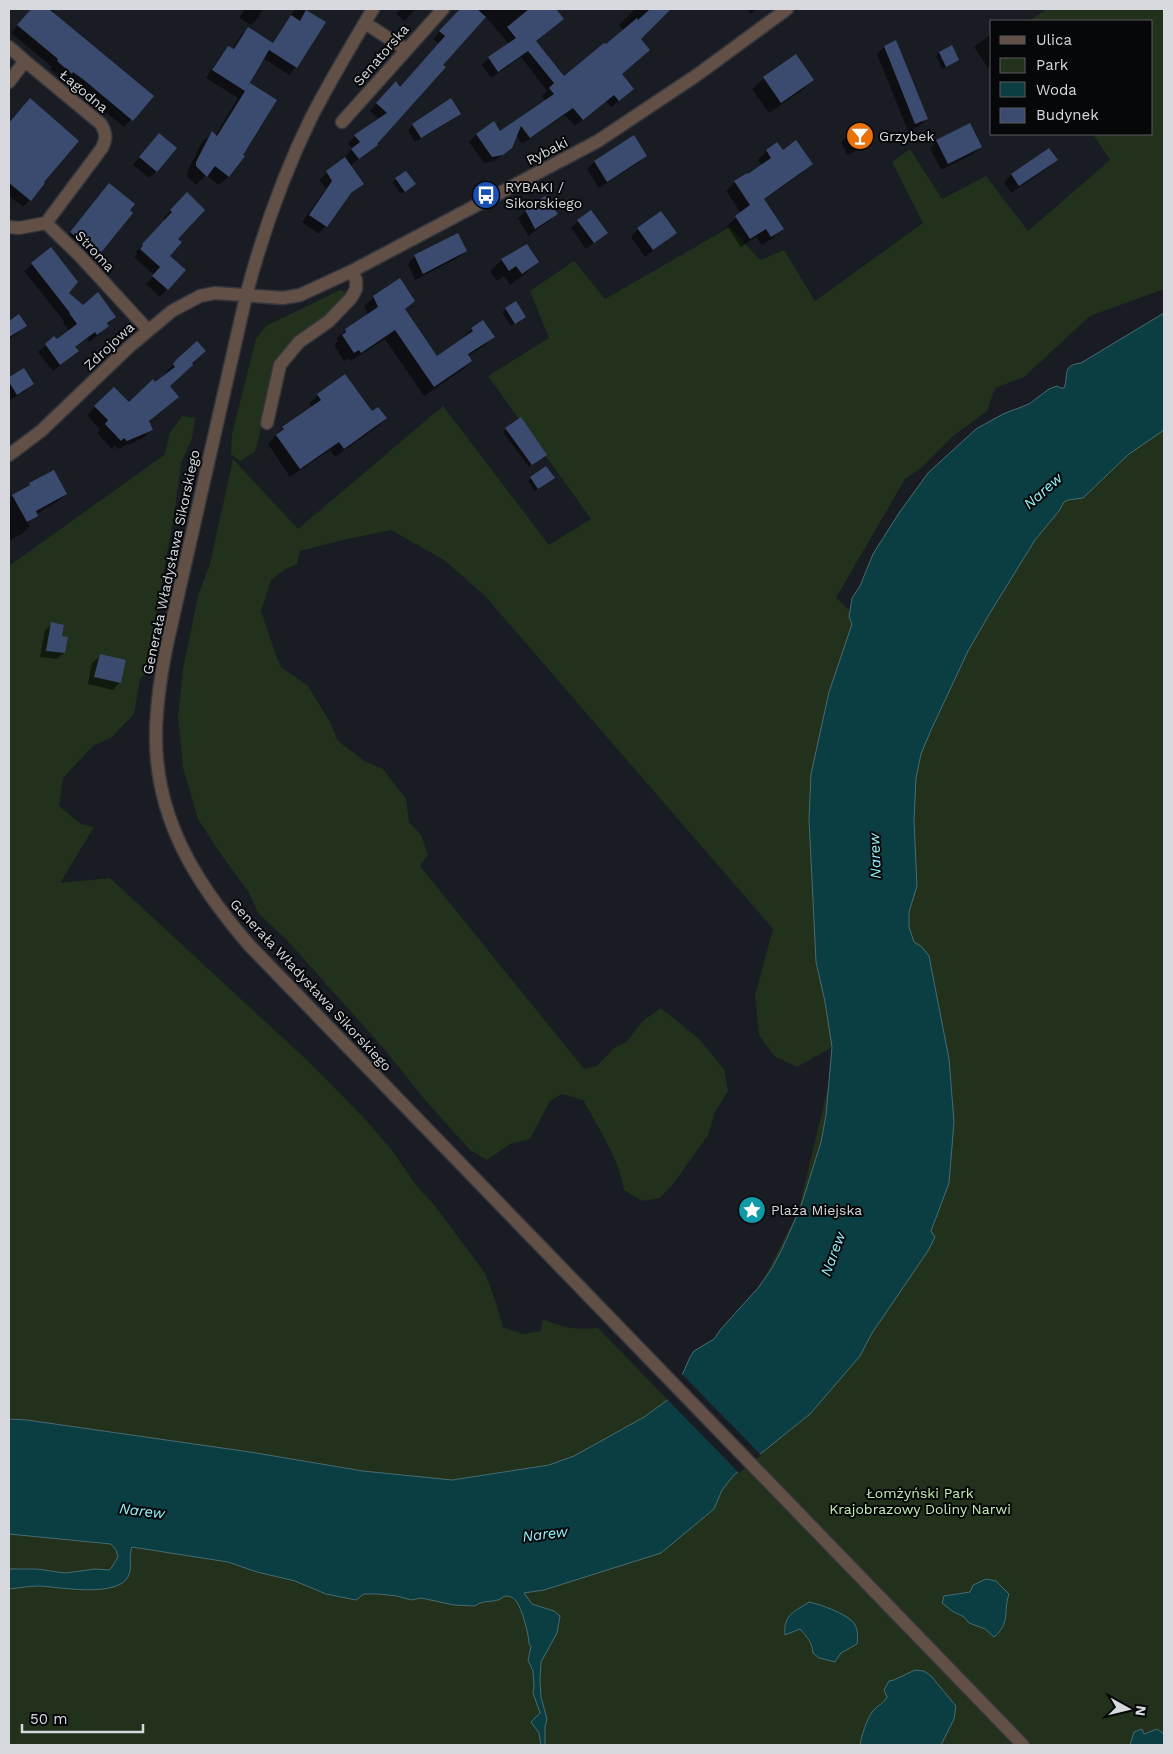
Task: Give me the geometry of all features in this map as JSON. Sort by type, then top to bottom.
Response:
[{"type":"street","name":"Generała Władysława Sikorskiego","points":[[373,9],[312,117],[295,152],[259,246],[246,296],[166,644],[160,679],[157,716],[157,760],[169,817],[193,872],[217,907],[238,932],[1023,1745]]},
{"type":"street","name":"Senatorska","points":[[342,122],[405,49],[443,9]]},
{"type":"street","name":"Rybaki","points":[[246,296],[283,298],[300,295],[352,271],[604,137],[697,75],[787,9]]},
{"type":"street","points":[[365,23],[405,49]]},
{"type":"street","name":"Łagodna","points":[[9,47],[101,124],[106,133],[102,148],[46,223]]},
{"type":"street","points":[[9,82],[25,61]]},
{"type":"street","points":[[9,227],[19,228],[46,223]]},
{"type":"street","name":"Stroma","points":[[46,223],[79,255],[148,330]]},
{"type":"street","points":[[267,423],[280,365],[299,342],[329,320],[351,298],[356,289],[356,280],[352,271]]},
{"type":"street","name":"Zdrojowa","points":[[9,455],[41,431],[148,330],[172,311],[200,296],[215,293],[246,296]]},
{"type":"green space","points":[[1047,9],[1164,9],[1164,289],[1090,316],[1024,377],[995,388],[987,411],[953,436],[921,468],[905,479],[836,598],[850,610],[849,617],[852,624],[829,692],[811,774],[809,819],[816,962],[832,1047],[797,1067],[774,1056],[759,1035],[755,995],[773,929],[485,596],[444,560],[391,530],[300,551],[297,564],[284,570],[271,580],[261,611],[281,667],[308,686],[330,722],[338,741],[364,761],[383,769],[406,799],[409,822],[421,835],[428,854],[420,866],[584,1069],[597,1066],[614,1048],[626,1042],[643,1021],[661,1008],[700,1040],[724,1069],[728,1091],[715,1112],[708,1135],[674,1183],[660,1198],[642,1201],[624,1190],[613,1155],[583,1100],[562,1094],[550,1101],[530,1139],[510,1144],[487,1160],[470,1150],[426,1101],[385,1050],[286,939],[258,913],[249,893],[198,819],[183,768],[178,717],[183,669],[198,596],[210,564],[233,459],[298,529],[443,406],[549,545],[591,519],[488,376],[549,338],[530,291],[574,261],[605,299],[730,227],[760,260],[784,250],[815,301],[923,223],[892,162],[910,149],[942,199],[986,176],[1028,231],[1110,160],[1094,135],[1153,135],[1153,20],[1030,20]]},
{"type":"green space","points":[[340,290],[347,292],[344,299],[278,360],[264,402],[260,433],[255,452],[240,461],[231,454],[232,434],[256,339],[266,326]]},
{"type":"green space","name":"Łomżyński Park Krajobrazowy Doliny Narwi","points":[[1164,347],[1164,1745],[9,1745],[9,1455],[447,1508],[606,1464],[722,1361],[798,1212],[842,1029],[868,720]]},
{"type":"green space","points":[[182,416],[195,418],[192,439],[181,463],[175,510],[145,674],[140,679],[134,714],[111,738],[94,745],[63,778],[59,806],[81,824],[94,827],[60,883],[110,878],[310,1063],[364,1118],[391,1149],[416,1185],[435,1206],[485,1273],[503,1327],[523,1334],[541,1331],[543,1319],[569,1328],[598,1328],[668,1400],[644,1417],[574,1456],[549,1465],[452,1480],[363,1471],[250,1452],[9,1419],[9,566],[164,455],[170,433]]},
{"type":"water","name":"Narew","points":[[1164,313],[1164,430],[1129,454],[1083,498],[1064,502],[1035,540],[968,651],[921,754],[916,778],[914,821],[917,886],[909,912],[909,927],[914,942],[922,947],[929,956],[949,1059],[954,1122],[949,1183],[931,1231],[935,1237],[928,1251],[872,1333],[860,1356],[810,1414],[734,1475],[722,1490],[714,1509],[661,1553],[544,1590],[524,1593],[532,1604],[554,1611],[560,1616],[557,1633],[541,1662],[541,1697],[547,1719],[545,1745],[541,1745],[539,1733],[531,1722],[540,1713],[533,1693],[533,1671],[528,1660],[531,1646],[521,1609],[515,1600],[509,1597],[505,1596],[501,1599],[482,1602],[475,1606],[454,1605],[421,1598],[411,1600],[378,1594],[364,1594],[356,1600],[326,1594],[295,1581],[257,1572],[228,1562],[132,1547],[128,1577],[122,1583],[112,1587],[86,1590],[39,1586],[9,1589],[9,1569],[37,1569],[65,1573],[95,1569],[109,1570],[118,1557],[116,1550],[111,1544],[9,1534],[9,1419],[250,1452],[363,1471],[452,1480],[549,1465],[574,1456],[644,1417],[673,1396],[694,1351],[714,1339],[758,1288],[772,1268],[801,1206],[821,1142],[826,1115],[832,1047],[816,962],[809,819],[811,774],[829,692],[852,624],[849,617],[852,598],[860,586],[873,554],[899,513],[928,473],[976,429],[1003,414],[1029,404],[1049,389],[1057,386],[1064,388],[1067,372],[1071,366],[1081,363]]},
{"type":"water","points":[[986,1579],[996,1581],[1009,1594],[1005,1622],[994,1637],[985,1629],[969,1623],[964,1617],[942,1603],[944,1596],[970,1592],[973,1585]]},
{"type":"water","points":[[809,1602],[827,1607],[839,1613],[850,1619],[855,1625],[857,1644],[841,1653],[835,1662],[819,1658],[813,1653],[807,1637],[800,1629],[785,1635],[788,1618]]},
{"type":"water","points":[[915,1670],[924,1671],[931,1676],[956,1706],[954,1719],[941,1745],[860,1745],[871,1714],[887,1697],[884,1690],[889,1681]]},
{"type":"water","points":[[1142,1729],[1144,1734],[1157,1729],[1164,1734],[1164,1745],[1130,1745],[1134,1732]]},
{"type":"pier","points":[[681,1373],[761,1455],[739,1473],[666,1398],[671,1394]]},
{"type":"building","points":[[31,9],[49,9],[154,96],[133,121],[84,80],[73,72],[72,74],[57,61],[58,59],[17,25]]},
{"type":"building","points":[[460,9],[477,9],[486,17],[443,65],[446,67],[378,145],[359,159],[351,149],[360,142],[354,135],[387,113],[376,103],[396,81],[400,87],[445,36],[439,31]]},
{"type":"building","points":[[529,9],[556,9],[564,19],[536,41],[564,76],[650,9],[671,9],[641,39],[650,50],[622,74],[634,89],[619,101],[614,95],[583,120],[573,108],[530,138],[521,126],[512,148],[503,155],[492,157],[476,134],[494,121],[500,131],[554,94],[549,88],[554,83],[528,51],[498,72],[488,57],[516,38],[507,27]]},
{"type":"building","points":[[306,10],[326,22],[297,68],[269,50],[245,91],[212,70],[228,46],[234,49],[248,27],[273,43],[291,15],[300,21]]},
{"type":"building","points":[[896,40],[928,119],[915,124],[884,46]]},
{"type":"building","points":[[952,45],[959,60],[946,67],[939,52]]},
{"type":"building","points":[[796,54],[814,80],[781,103],[763,77]]},
{"type":"building","points":[[250,83],[277,100],[243,155],[245,156],[229,177],[215,166],[207,177],[196,166],[196,162],[212,131],[217,136]]},
{"type":"building","points":[[30,98],[79,141],[44,182],[31,201],[9,183],[9,123]]},
{"type":"building","points":[[451,98],[461,114],[421,138],[412,124]]},
{"type":"building","points":[[970,123],[982,147],[948,164],[936,140]]},
{"type":"building","points":[[866,124],[874,140],[855,149],[848,134]]},
{"type":"building","points":[[159,133],[177,148],[157,172],[139,157]]},
{"type":"building","points":[[634,135],[647,156],[607,182],[594,161]]},
{"type":"building","points":[[796,140],[813,164],[764,199],[784,229],[771,237],[766,229],[750,239],[735,216],[750,205],[734,181],[771,158],[766,150],[777,142],[783,150]]},
{"type":"building","points":[[1049,148],[1058,160],[1019,186],[1011,174]]},
{"type":"building","points":[[345,157],[364,184],[351,193],[327,227],[309,215],[332,181],[326,171]]},
{"type":"building","points":[[406,171],[416,184],[405,192],[395,178]]},
{"type":"building","points":[[109,183],[135,204],[130,210],[133,213],[99,255],[70,232]]},
{"type":"building","points":[[187,192],[205,210],[178,239],[182,242],[170,256],[186,270],[168,290],[152,276],[160,267],[140,249],[142,244],[172,212],[170,210]]},
{"type":"building","points":[[545,196],[558,214],[535,229],[525,210]]},
{"type":"building","points":[[591,210],[608,233],[594,243],[577,220]]},
{"type":"building","points":[[661,211],[677,233],[653,250],[637,228]]},
{"type":"building","points":[[458,233],[467,251],[423,274],[414,255]]},
{"type":"building","points":[[527,244],[539,262],[522,274],[516,266],[509,271],[501,259]]},
{"type":"building","points":[[51,247],[78,282],[69,293],[83,305],[98,292],[116,317],[107,323],[109,326],[97,335],[95,332],[75,347],[79,351],[60,365],[45,344],[54,336],[57,339],[77,324],[31,263]]},
{"type":"building","points":[[400,278],[415,301],[405,309],[437,356],[473,331],[471,328],[483,320],[495,337],[468,354],[472,361],[434,387],[395,330],[361,353],[359,350],[354,353],[342,335],[346,332],[345,329],[378,307],[373,296]]},
{"type":"building","points":[[516,301],[526,317],[515,324],[505,308]]},
{"type":"building","points":[[19,314],[27,326],[9,337],[9,321]]},
{"type":"building","points":[[197,341],[206,351],[170,386],[179,397],[149,421],[153,430],[127,441],[124,438],[121,441],[105,424],[108,420],[94,406],[114,387],[129,402],[153,379],[155,382],[175,367],[173,364],[177,359]]},
{"type":"building","points":[[24,368],[34,384],[17,395],[9,382],[9,377]]},
{"type":"building","points":[[345,374],[372,411],[378,407],[387,418],[344,449],[339,442],[300,469],[276,435],[284,429],[282,427],[321,400],[317,394]]},
{"type":"building","points":[[521,417],[547,455],[532,465],[505,428]]},
{"type":"building","points":[[546,466],[555,478],[538,489],[530,477]]},
{"type":"building","points":[[54,470],[67,494],[36,511],[38,516],[27,522],[12,495],[30,485],[29,483]]},
{"type":"building","points":[[51,622],[64,625],[62,636],[68,637],[65,653],[46,651]]},
{"type":"building","points":[[100,654],[126,660],[121,683],[94,677]]},
{"type":"place","name":"Grzybek","points":[[860,136]]},
{"type":"place","name":"RYBAKI / Sikorskiego","points":[[486,195]]},
{"type":"place","name":"Plaża Miejska","points":[[752,1210]]}]
